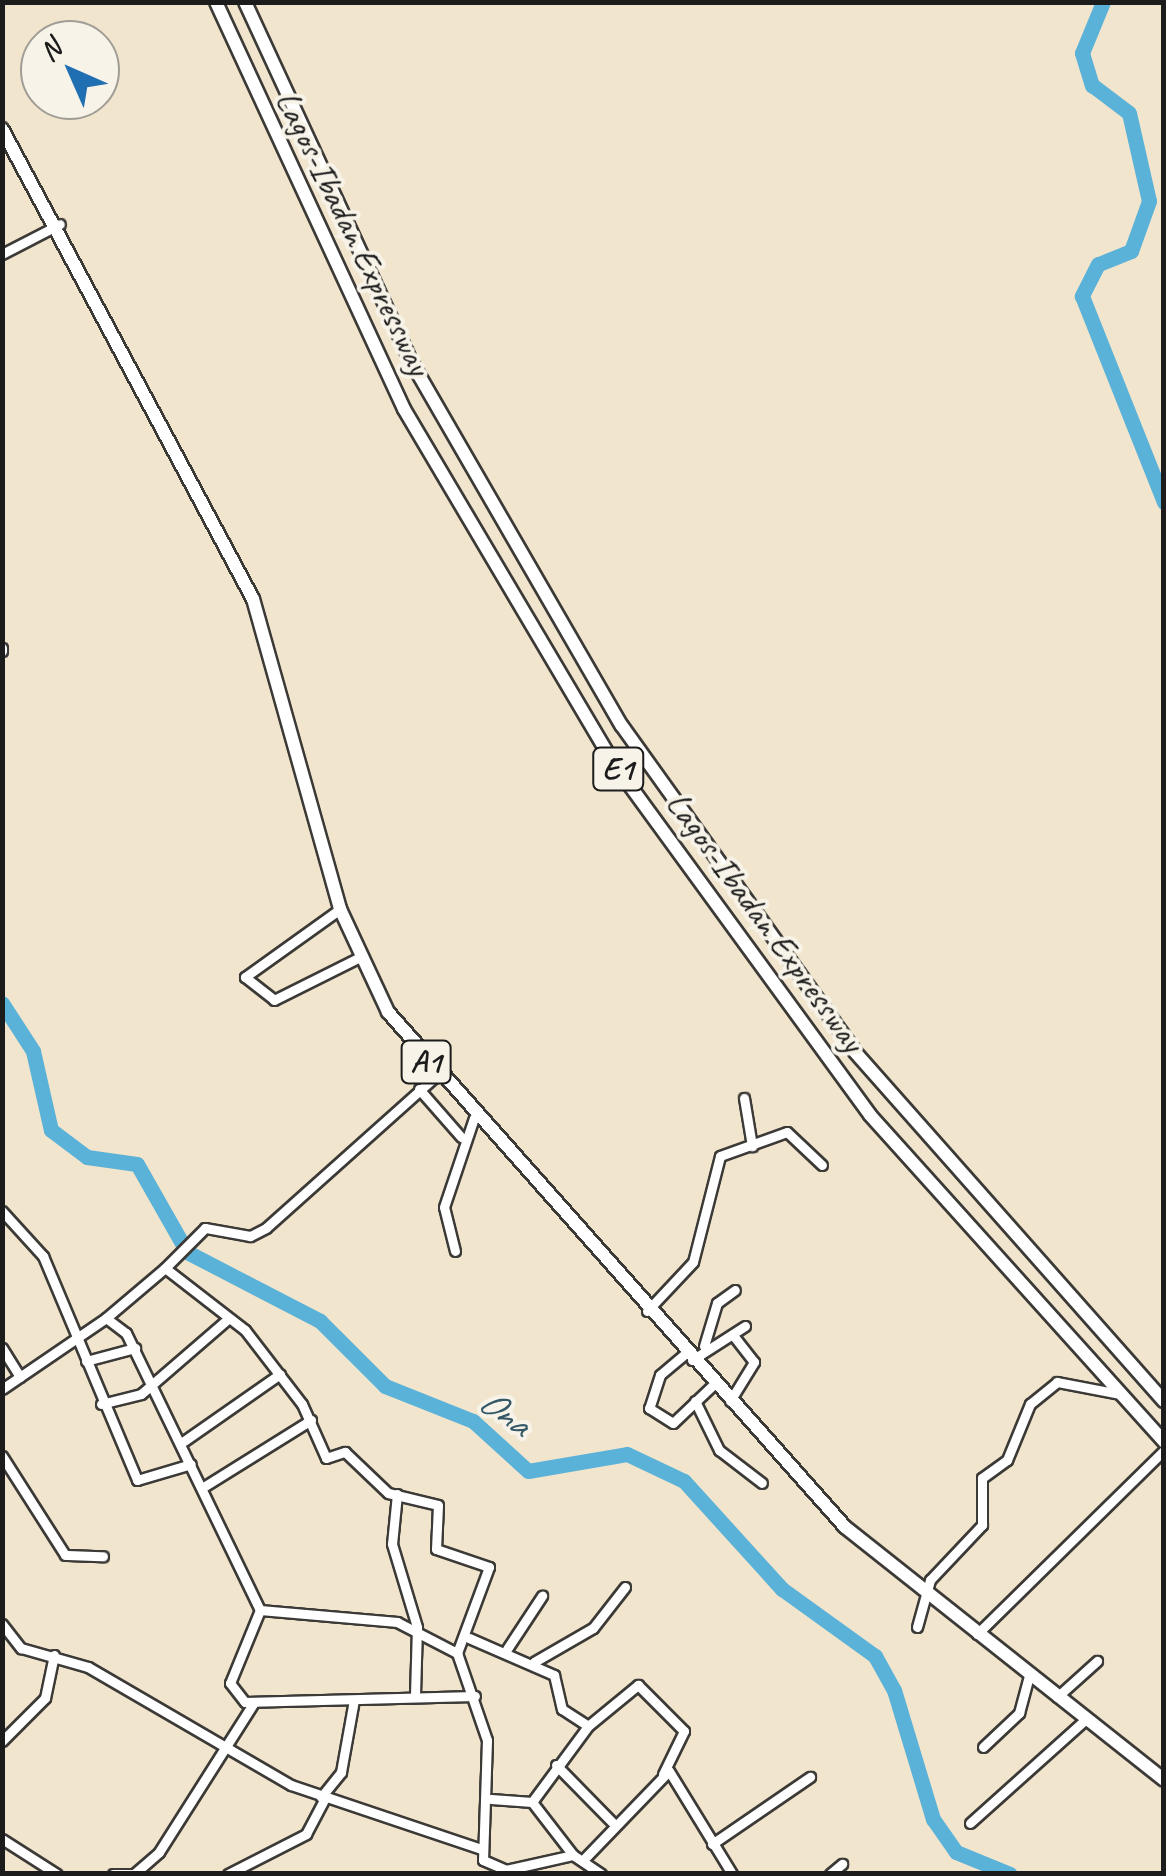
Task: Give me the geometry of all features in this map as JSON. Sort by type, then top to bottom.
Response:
[{"type":"highway","name":"Lagos-Ibadan Expressway","points":[[216,2],[404,409],[612,761],[870,1115],[1164,1442]]},
{"type":"highway","name":"Lagos-Ibadan Expressway","points":[[245,2],[412,363],[622,726],[879,1082],[1164,1401]]},
{"type":"highway","name":"A1","points":[[2,129],[60,224],[253,598],[340,909],[358,958],[436,1075],[845,1528],[922,1593],[1164,1780]]},
{"type":"street","points":[[2,254],[60,224]]},
{"type":"street","points":[[340,909],[246,977],[274,1000],[358,958]]},
{"type":"street","points":[[2,1389],[106,1318],[165,1268],[175,1251],[206,1228],[250,1236],[266,1228],[436,1075]]},
{"type":"street","points":[[419,1090],[461,1137]]},
{"type":"street","points":[[744,1098],[752,1146]]},
{"type":"street","points":[[456,1251],[444,1207],[461,1137],[474,1118]]},
{"type":"street","points":[[647,1310],[693,1262],[711,1165],[794,1133],[822,1165]]},
{"type":"street","points":[[2,1210],[29,1232],[79,1337],[101,1404],[136,1480],[191,1464]]},
{"type":"street","points":[[165,1268],[229,1318],[280,1374],[311,1420],[326,1458],[344,1452],[396,1494],[438,1506],[436,1548],[492,1571],[469,1638],[456,1652]]},
{"type":"street","points":[[704,1346],[717,1303],[734,1290]]},
{"type":"street","points":[[106,1318],[135,1348],[156,1381],[260,1610],[230,1683],[253,1704],[474,1696]]},
{"type":"street","points":[[101,1404],[156,1381],[229,1318]]},
{"type":"street","points":[[714,1384],[673,1423],[646,1399],[689,1356],[746,1326]]},
{"type":"street","points":[[730,1401],[754,1362],[733,1335]]},
{"type":"street","points":[[2,1348],[20,1377]]},
{"type":"street","points":[[86,1361],[135,1348]]},
{"type":"street","points":[[184,1441],[280,1374]]},
{"type":"street","points":[[916,1627],[922,1593],[982,1525],[982,1478],[1006,1460],[1008,1439],[1039,1394],[1057,1382],[1100,1397],[1120,1394]]},
{"type":"street","points":[[695,1402],[720,1450],[762,1483]]},
{"type":"street","points":[[205,1486],[311,1420]]},
{"type":"street","points":[[977,1635],[1164,1450]]},
{"type":"street","points":[[2,1456],[65,1555],[104,1556]]},
{"type":"street","points":[[396,1494],[392,1544],[416,1627],[414,1696]]},
{"type":"street","points":[[534,1662],[592,1628],[625,1587]]},
{"type":"street","points":[[507,1649],[542,1596]]},
{"type":"street","points":[[260,1610],[416,1627],[456,1652],[474,1696],[492,1799],[480,1849]]},
{"type":"street","points":[[2,1624],[21,1648],[54,1655],[231,1744],[323,1798],[480,1849],[492,1870],[573,1855]]},
{"type":"street","points":[[469,1638],[507,1649],[554,1675],[562,1709],[588,1726]]},
{"type":"street","points":[[2,1741],[45,1698],[54,1655]]},
{"type":"street","points":[[1057,1697],[1097,1661]]},
{"type":"street","points":[[983,1747],[1018,1713],[1029,1675]]},
{"type":"street","points":[[532,1802],[588,1726],[638,1685],[684,1732],[663,1774],[612,1822],[584,1860]]},
{"type":"street","points":[[228,1874],[306,1834],[340,1772],[354,1700]]},
{"type":"street","points":[[113,1874],[134,1874],[159,1852],[253,1704]]},
{"type":"street","points":[[970,1823],[1086,1719]]},
{"type":"street","points":[[556,1765],[612,1822]]},
{"type":"street","points":[[663,1774],[681,1780],[712,1845],[732,1874]]},
{"type":"street","points":[[712,1845],[715,1834],[810,1777]]},
{"type":"street","points":[[492,1799],[532,1802],[573,1855],[601,1874]]},
{"type":"street","points":[[2,1838],[57,1874]]},
{"type":"street","points":[[830,1874],[842,1864]]},
{"type":"waterway","points":[[1103,2],[1082,53],[1092,85],[1129,113],[1149,201],[1131,251],[1098,264],[1082,296],[1164,502]]},
{"type":"waterway","name":"Ona","points":[[2,1003],[33,1051],[51,1130],[87,1157],[137,1164],[187,1252],[320,1321],[385,1386],[473,1421],[528,1471],[627,1454],[684,1481],[782,1589],[875,1656],[894,1690],[933,1819],[956,1852],[1010,1874]]}]
